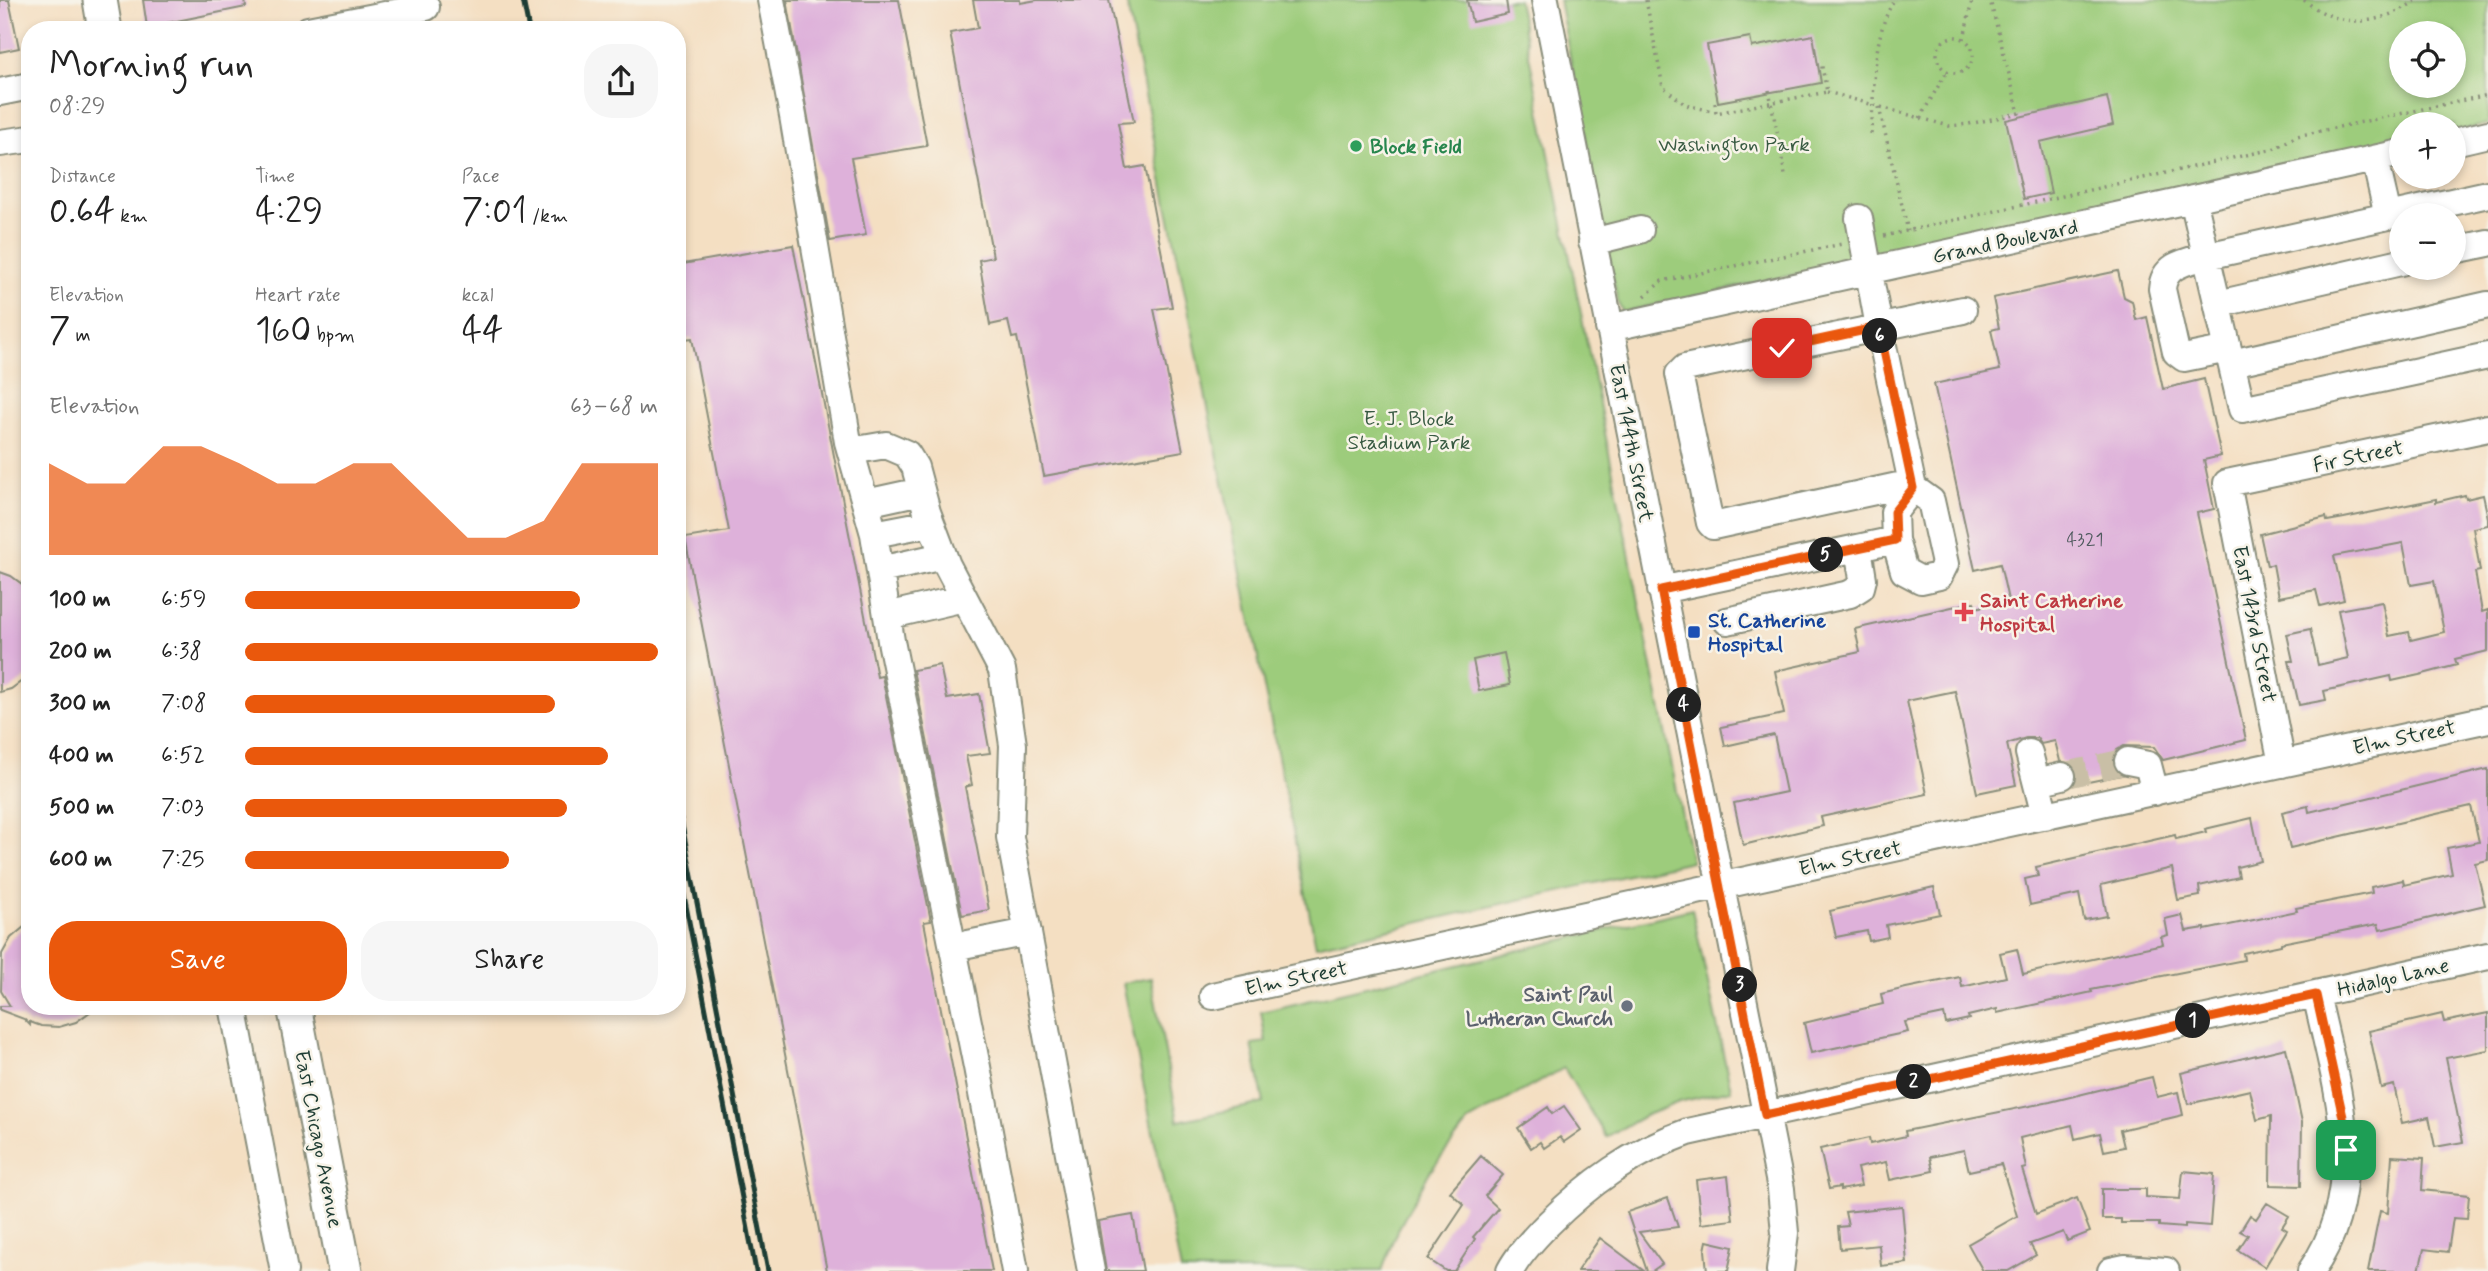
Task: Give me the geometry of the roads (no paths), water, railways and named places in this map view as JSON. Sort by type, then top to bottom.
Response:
[{"type":"main road","points":[[100,0],[104,21]]},
{"type":"main road","name":"East Chicago Avenue","points":[[296,1015],[345,1271]]},
{"type":"street","points":[[771,0],[851,451],[874,534],[887,616],[1015,1271]]},
{"type":"street","name":"East 144th Street","points":[[1545,0],[1785,1214],[1780,1271]]},
{"type":"street","points":[[354,21],[426,7]]},
{"type":"street","points":[[0,92],[21,88]]},
{"type":"street","points":[[2466,139],[2488,134]]},
{"type":"street","points":[[0,143],[21,140]]},
{"type":"street","name":"Grand Boulevard","points":[[1609,328],[2389,156]]},
{"type":"street","points":[[2375,159],[2388,216]]},
{"type":"street","points":[[2488,194],[2182,263],[2167,271],[2162,289],[2176,352],[2184,358],[2230,356],[2488,305]]},
{"type":"street","points":[[2193,199],[2242,409],[2488,356]]},
{"type":"street","points":[[1861,229],[1912,485],[1931,501],[1945,564],[1939,576],[1921,580],[1904,571],[1895,540],[1894,512],[1912,485]]},
{"type":"street","points":[[1592,242],[1640,230]]},
{"type":"street","points":[[2466,248],[2488,243]]},
{"type":"street","points":[[2218,304],[2389,265]]},
{"type":"street","points":[[1912,485],[1718,527],[1710,523],[1679,374],[1681,370],[1963,310]]},
{"type":"street","name":"Fir Street","points":[[2227,483],[2488,428]]},
{"type":"street","points":[[851,451],[886,445],[906,454],[915,467],[943,556],[1002,670],[1013,745],[1010,837],[1091,1271]]},
{"type":"street","name":"East 143rd Street","points":[[2227,483],[2282,764]]},
{"type":"street","points":[[866,503],[922,491]]},
{"type":"street","points":[[874,534],[931,523]]},
{"type":"street","points":[[1661,590],[1895,540]]},
{"type":"street","points":[[1727,621],[1850,594],[1861,587],[1863,579],[1858,548]]},
{"type":"street","points":[[880,570],[943,556]]},
{"type":"street","points":[[887,616],[964,598]]},
{"type":"street","name":"Elm Street","points":[[1213,996],[2488,719]]},
{"type":"street","points":[[2029,753],[2045,816]]},
{"type":"street","points":[[2128,761],[2148,765],[2155,792]]},
{"type":"street","points":[[2037,782],[2062,775]]},
{"type":"street","points":[[953,947],[1028,932]]},
{"type":"street","name":"Hidalgo Lane","points":[[1510,1271],[1535,1237],[1593,1182],[1618,1164],[1660,1142],[1688,1132],[2488,956]]},
{"type":"street","points":[[2311,1271],[2322,1256],[2336,1219],[2344,1185],[2346,1150],[2343,1117],[2316,995]]},
{"type":"street","points":[[235,1015],[284,1271]]},
{"type":"street","points":[[2111,1271],[2125,1268],[2166,1271]]},
{"type":"tunnel","points":[[2062,776],[2128,761]]},
{"type":"railway","points":[[523,0],[527,21]]},
{"type":"railway","points":[[686,846],[768,1271]]},
{"type":"railway","points":[[686,906],[756,1271]]},
{"type":"place","name":"Block Field","points":[[1356,146]]},
{"type":"place","name":"Saint Catherine Hospital","points":[[1964,612]]},
{"type":"place","name":"St. Catherine Hospital","points":[[1694,632]]},
{"type":"place","name":"Saint Paul Lutheran Church","points":[[1627,1006]]},
{"type":"park label","name":"Washington Park","points":[[1734,144]]},
{"type":"park label","name":"E. J. Block Stadium Park","points":[[1409,430]]}]
